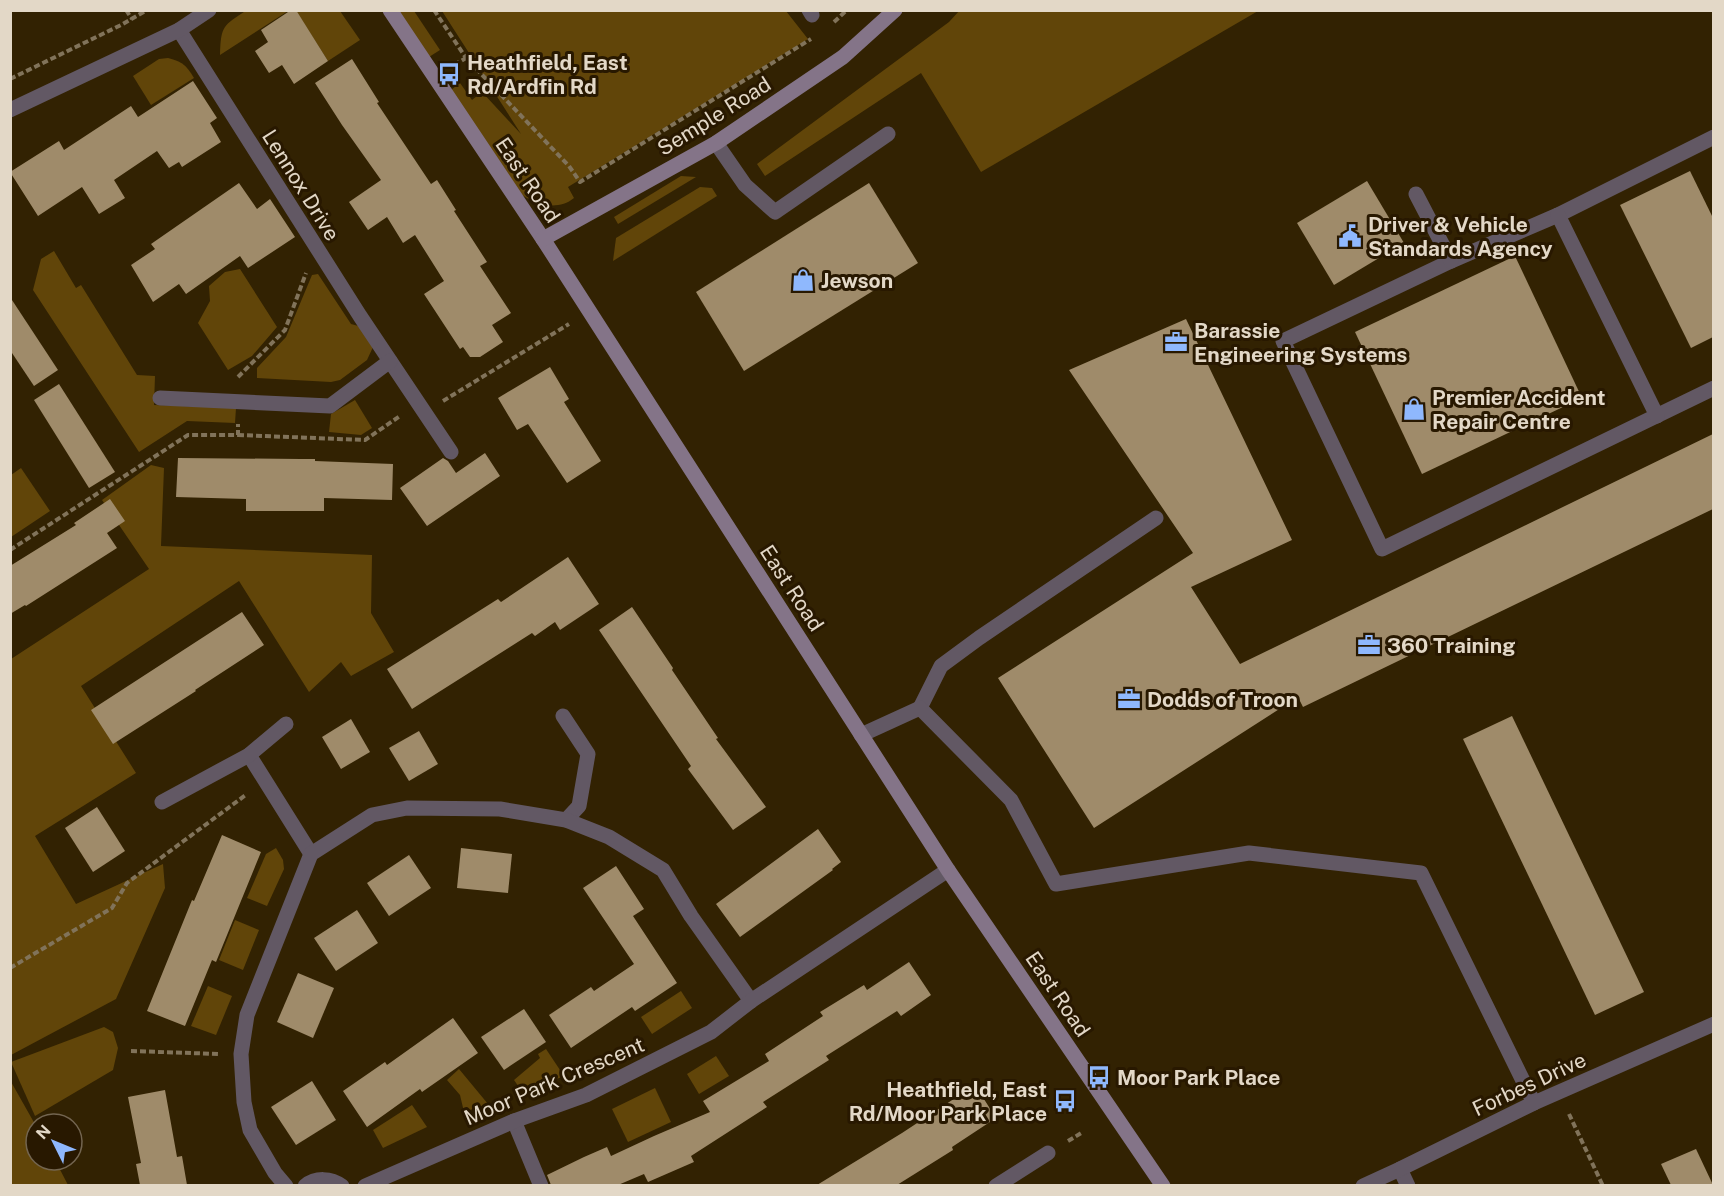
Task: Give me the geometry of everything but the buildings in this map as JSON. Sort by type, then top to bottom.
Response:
[{"type":"street","points":[[10,110],[179,30],[209,10]]},
{"type":"street","name":"East Road","points":[[390,10],[543,239],[948,870],[1163,1185]]},
{"type":"street","name":"Semple Road","points":[[543,239],[716,143],[843,57],[895,10]]},
{"type":"street","name":"Lennox Drive","points":[[179,30],[347,297],[451,452]]},
{"type":"street","points":[[716,143],[745,185],[775,212],[888,134]]},
{"type":"street","points":[[1713,136],[1558,215],[1451,261],[1283,341],[1382,549],[1713,388]]},
{"type":"street","points":[[1416,194],[1451,261]]},
{"type":"street","points":[[1558,215],[1657,416]]},
{"type":"street","points":[[160,398],[330,405],[390,361]]},
{"type":"street","points":[[861,735],[920,708],[941,666],[1156,518]]},
{"type":"street","points":[[920,708],[1011,800],[1056,884],[1250,853],[1421,873],[1534,1103]]},
{"type":"street","points":[[562,716],[588,754],[579,806],[566,820]]},
{"type":"street","points":[[162,802],[249,755],[286,724]]},
{"type":"street","points":[[249,755],[311,854]]},
{"type":"street","points":[[285,1185],[275,1173],[250,1130],[244,1102],[241,1054],[247,1015],[311,854],[372,815],[407,808],[500,809],[566,820],[609,837],[663,870],[696,923],[751,1001]]},
{"type":"street","name":"Moor Park Crescent","points":[[365,1185],[514,1121],[586,1095],[711,1032],[751,1001],[948,870]]},
{"type":"street","name":"Forbes Drive","points":[[1363,1185],[1534,1103],[1713,1024]]},
{"type":"street","points":[[514,1121],[541,1185]]},
{"type":"street","points":[[996,1185],[1048,1153]]},
{"type":"street","points":[[1400,1169],[1408,1185]]},
{"type":"street","points":[[305,1185],[308,1182],[325,1179],[335,1180],[342,1185]]},
{"type":"path","points":[[126,10],[132,19]]},
{"type":"path","points":[[10,79],[147,10]]},
{"type":"path","points":[[434,10],[466,58],[569,166],[580,182],[814,37]]},
{"type":"path","points":[[831,24],[847,10]]},
{"type":"path","points":[[238,435],[365,440],[569,324]]},
{"type":"path","points":[[10,968],[112,909],[127,883],[266,781]]},
{"type":"path","points":[[131,1051],[241,1054]]},
{"type":"path","points":[[1558,1092],[1603,1185]]},
{"type":"shaded area","points":[[247,10],[288,11],[220,55],[221,38],[225,27]]},
{"type":"shaded area","points":[[960,10],[1258,11],[981,172],[921,73],[765,176],[757,164],[949,22]]},
{"type":"shaded area","points":[[296,11],[340,11],[360,40],[328,61]]},
{"type":"shaded area","points":[[398,11],[414,11],[440,50],[429,57]]},
{"type":"shaded area","points":[[442,11],[786,11],[808,39],[568,187],[574,198],[560,205],[545,205],[531,200],[512,187],[451,90],[460,83],[472,100],[482,92],[521,134]]},
{"type":"shaded area","points":[[168,58],[184,65],[194,78],[151,105],[133,76],[159,59]]},
{"type":"shaded area","points":[[681,176],[696,177],[618,224],[614,217]]},
{"type":"shaded area","points":[[700,187],[712,188],[717,196],[613,261],[616,238]]},
{"type":"shaded area","points":[[54,251],[76,288],[81,285],[137,375],[155,376],[154,405],[236,408],[235,423],[187,421],[139,452],[33,290],[41,259]]},
{"type":"shaded area","points":[[240,269],[277,327],[252,356],[228,370],[198,323],[210,301],[209,286],[225,272]]},
{"type":"shaded area","points":[[318,274],[351,324],[366,328],[373,347],[367,360],[340,380],[331,382],[257,378],[257,368],[286,337],[312,275]]},
{"type":"shaded area","points":[[355,400],[372,428],[361,435],[329,432],[331,414]]},
{"type":"shaded area","points":[[151,465],[164,468],[161,546],[372,555],[371,613],[394,652],[351,676],[341,662],[309,692],[239,581],[81,686],[136,773],[35,836],[76,904],[163,864],[165,888],[116,999],[11,1055],[11,659],[149,569],[102,500]]},
{"type":"shaded area","points":[[21,468],[50,511],[11,537],[11,475]]},
{"type":"shaded area","points":[[276,848],[283,860],[284,869],[267,906],[247,898],[266,854]]},
{"type":"shaded area","points":[[235,920],[259,930],[243,970],[219,960]]},
{"type":"shaded area","points":[[208,986],[232,996],[216,1035],[191,1026]]},
{"type":"shaded area","points":[[681,991],[692,1008],[652,1034],[641,1017]]},
{"type":"shaded area","points":[[104,1027],[113,1032],[118,1048],[113,1070],[42,1112],[33,1112],[11,1062]]},
{"type":"shaded area","points":[[546,1049],[564,1076],[523,1093],[514,1080],[540,1058],[538,1054]]},
{"type":"shaded area","points":[[716,1056],[729,1076],[699,1094],[687,1074]]},
{"type":"shaded area","points":[[459,1069],[488,1104],[464,1112],[460,1095],[447,1080]]},
{"type":"shaded area","points":[[10,1080],[28,1112],[24,1112],[24,1172],[61,1172],[68,1185],[11,1185]]},
{"type":"shaded area","points":[[655,1088],[671,1122],[628,1142],[612,1109]]},
{"type":"shaded area","points":[[412,1105],[427,1127],[383,1148],[373,1130]]},
{"type":"place","name":"Heathfield, East Rd/Ardfin Rd","points":[[449,74]]},
{"type":"place","name":"Driver & Vehicle Standards Agency","points":[[1350,236]]},
{"type":"place","name":"Jewson","points":[[803,280]]},
{"type":"place","name":"Barassie Engineering Systems","points":[[1176,342]]},
{"type":"place","name":"Premier Accident Repair Centre","points":[[1414,409]]},
{"type":"place","name":"360 Training","points":[[1369,645]]},
{"type":"place","name":"Dodds of Troon","points":[[1129,699]]},
{"type":"place","name":"Moor Park Place","points":[[1099,1077]]},
{"type":"place","name":"Heathfield, East Rd/Moor Park Place","points":[[1065,1101]]}]
